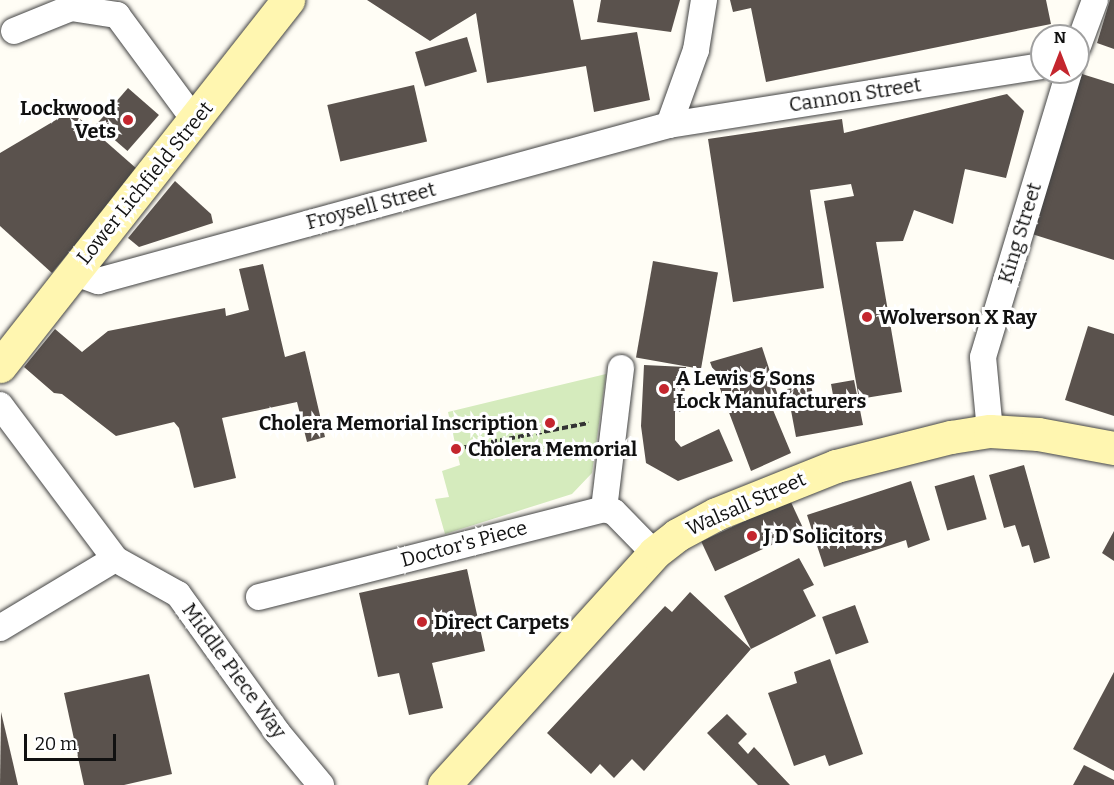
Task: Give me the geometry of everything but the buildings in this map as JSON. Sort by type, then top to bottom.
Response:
[{"type":"main road","name":"Lower Lichfield Street","points":[[0,366],[73,272],[196,122],[288,0]]},
{"type":"main road","name":"Walsall Street","points":[[444,785],[654,554],[687,530],[775,488],[911,444],[990,431],[1072,437],[1114,448]]},
{"type":"street","points":[[669,125],[696,50],[704,0]]},
{"type":"street","points":[[1086,24],[1095,0]]},
{"type":"street","points":[[14,31],[71,8],[117,15],[196,122]]},
{"type":"street","name":"Cannon Street","points":[[669,125],[1030,68]]},
{"type":"street","name":"King Street","points":[[990,431],[983,357],[1065,84]]},
{"type":"street","name":"Froysell Street","points":[[73,272],[98,281],[669,125]]},
{"type":"street","points":[[621,368],[604,509],[614,512],[654,554]]},
{"type":"street","name":"Middle Piece Way","points":[[0,405],[116,559],[178,594],[277,732],[321,785]]},
{"type":"street","name":"Doctor's Piece","points":[[259,597],[604,509]]},
{"type":"street","points":[[0,628],[116,559]]},
{"type":"path","points":[[456,449],[615,418]]},
{"type":"green space","points":[[606,374],[592,473],[572,494],[445,534],[435,499],[449,497],[442,471],[460,465],[448,412]]},
{"type":"place","name":"Lockwood Vets","points":[[128,120]]},
{"type":"place","name":"Wolverson X Ray","points":[[867,317]]},
{"type":"place","name":"A Lewis & Sons Lock Manufacturers","points":[[664,389]]},
{"type":"place","name":"Cholera Memorial Inscription","points":[[550,423]]},
{"type":"place","name":"Cholera Memorial","points":[[456,449]]},
{"type":"place","name":"J D Solicitors","points":[[752,536]]},
{"type":"place","name":"Direct Carpets","points":[[422,622]]}]
